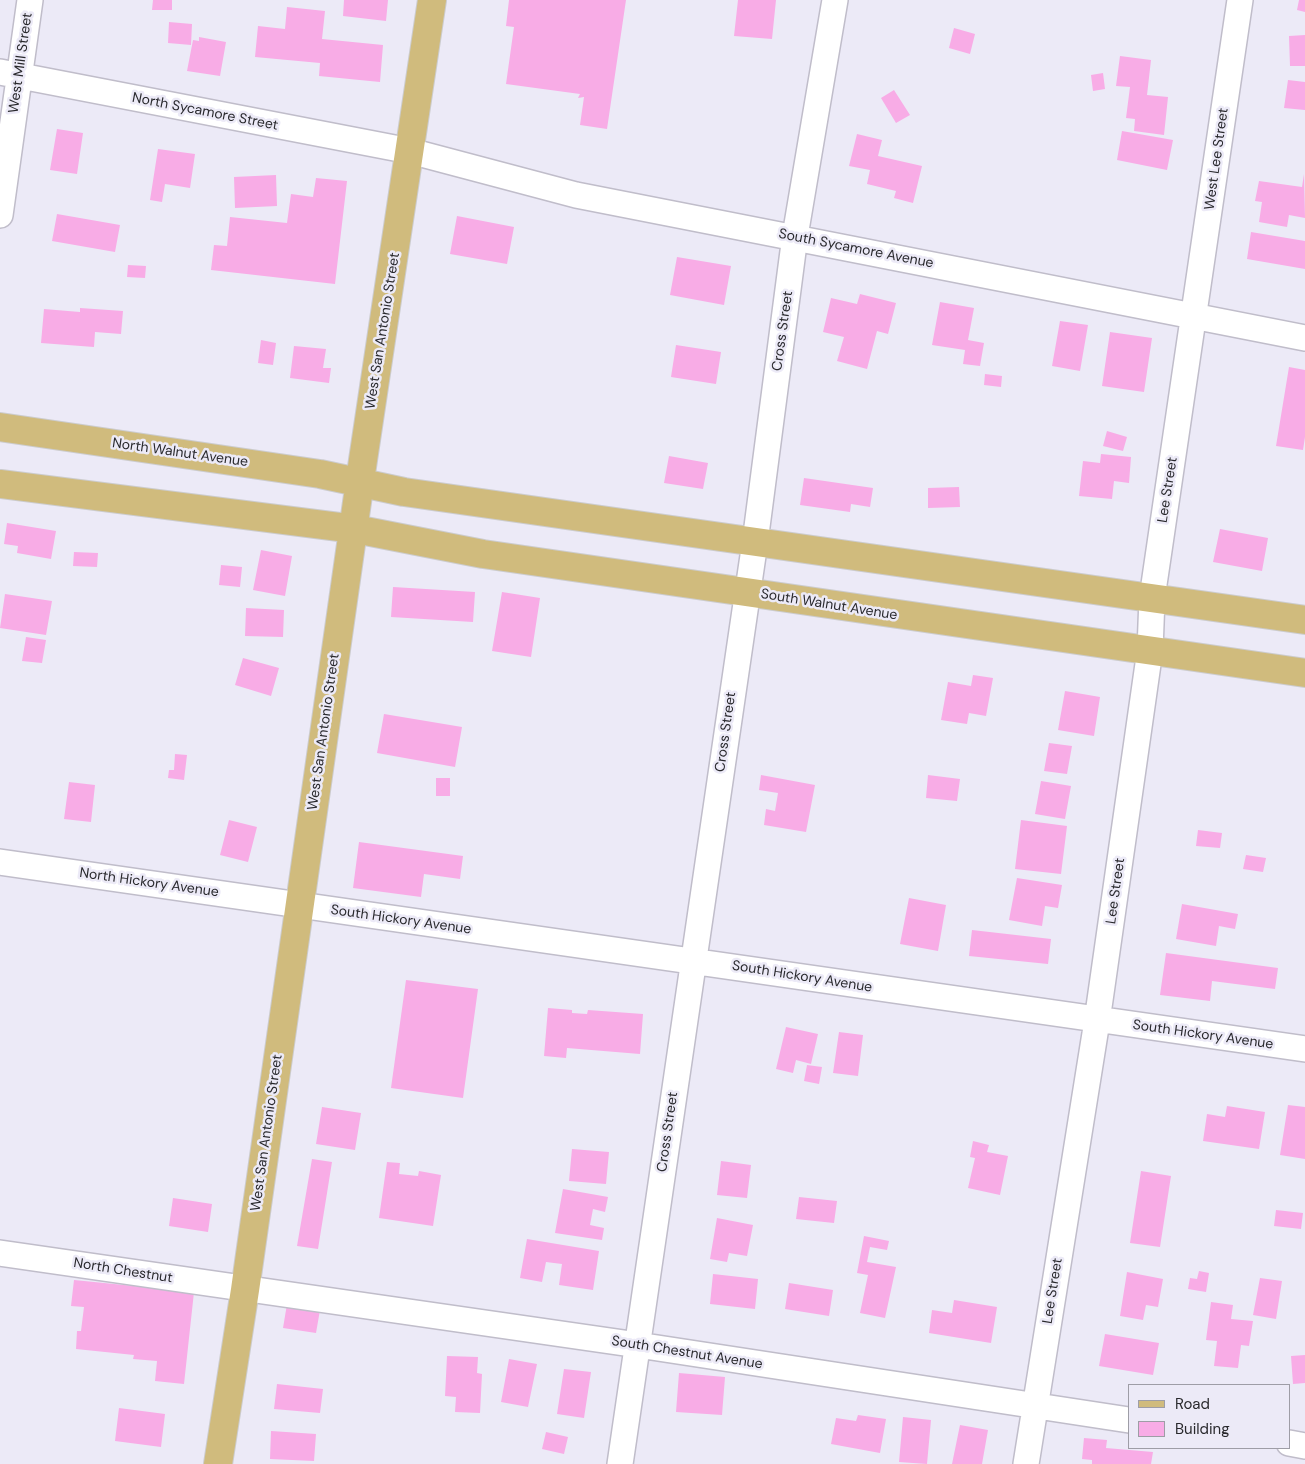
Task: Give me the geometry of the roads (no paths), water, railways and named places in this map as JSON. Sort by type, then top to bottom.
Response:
[{"type":"main road","name":"West San Antonio Street","points":[[218,1464],[246,1290],[299,905],[355,529],[360,481],[432,0]]},
{"type":"main road","name":"North Walnut Avenue","points":[[0,427],[360,481]]},
{"type":"main road","points":[[360,481],[404,492],[1305,620]]},
{"type":"main road","points":[[0,484],[355,529]]},
{"type":"main road","name":"South Walnut Avenue","points":[[355,529],[483,554],[1052,638],[1150,650],[1305,673]]},
{"type":"street","name":"West Mill Street","points":[[0,215],[10,73],[30,0]]},
{"type":"street","name":"Cross Street","points":[[620,1464],[747,592],[756,542],[795,236],[835,0]]},
{"type":"street","name":"West Lee Street","points":[[1194,317],[1240,0]]},
{"type":"street","name":"North Sycamore Street","points":[[10,73],[410,151]]},
{"type":"street","name":"South Sycamore Avenue","points":[[410,151],[576,194],[1305,338]]},
{"type":"street","name":"Lee Street","points":[[1026,1464],[1097,1021],[1150,650],[1152,598],[1194,317]]},
{"type":"street","name":"North Hickory Avenue","points":[[0,862],[299,905]]},
{"type":"street","name":"South Hickory Avenue","points":[[299,905],[693,960],[1097,1021],[1305,1049]]},
{"type":"street","name":"North Chestnut","points":[[0,1253],[246,1290]]},
{"type":"street","name":"South Chestnut Avenue","points":[[246,1290],[638,1345],[1128,1420]]},
{"type":"street","points":[[1290,1444],[1305,1446]]}]
